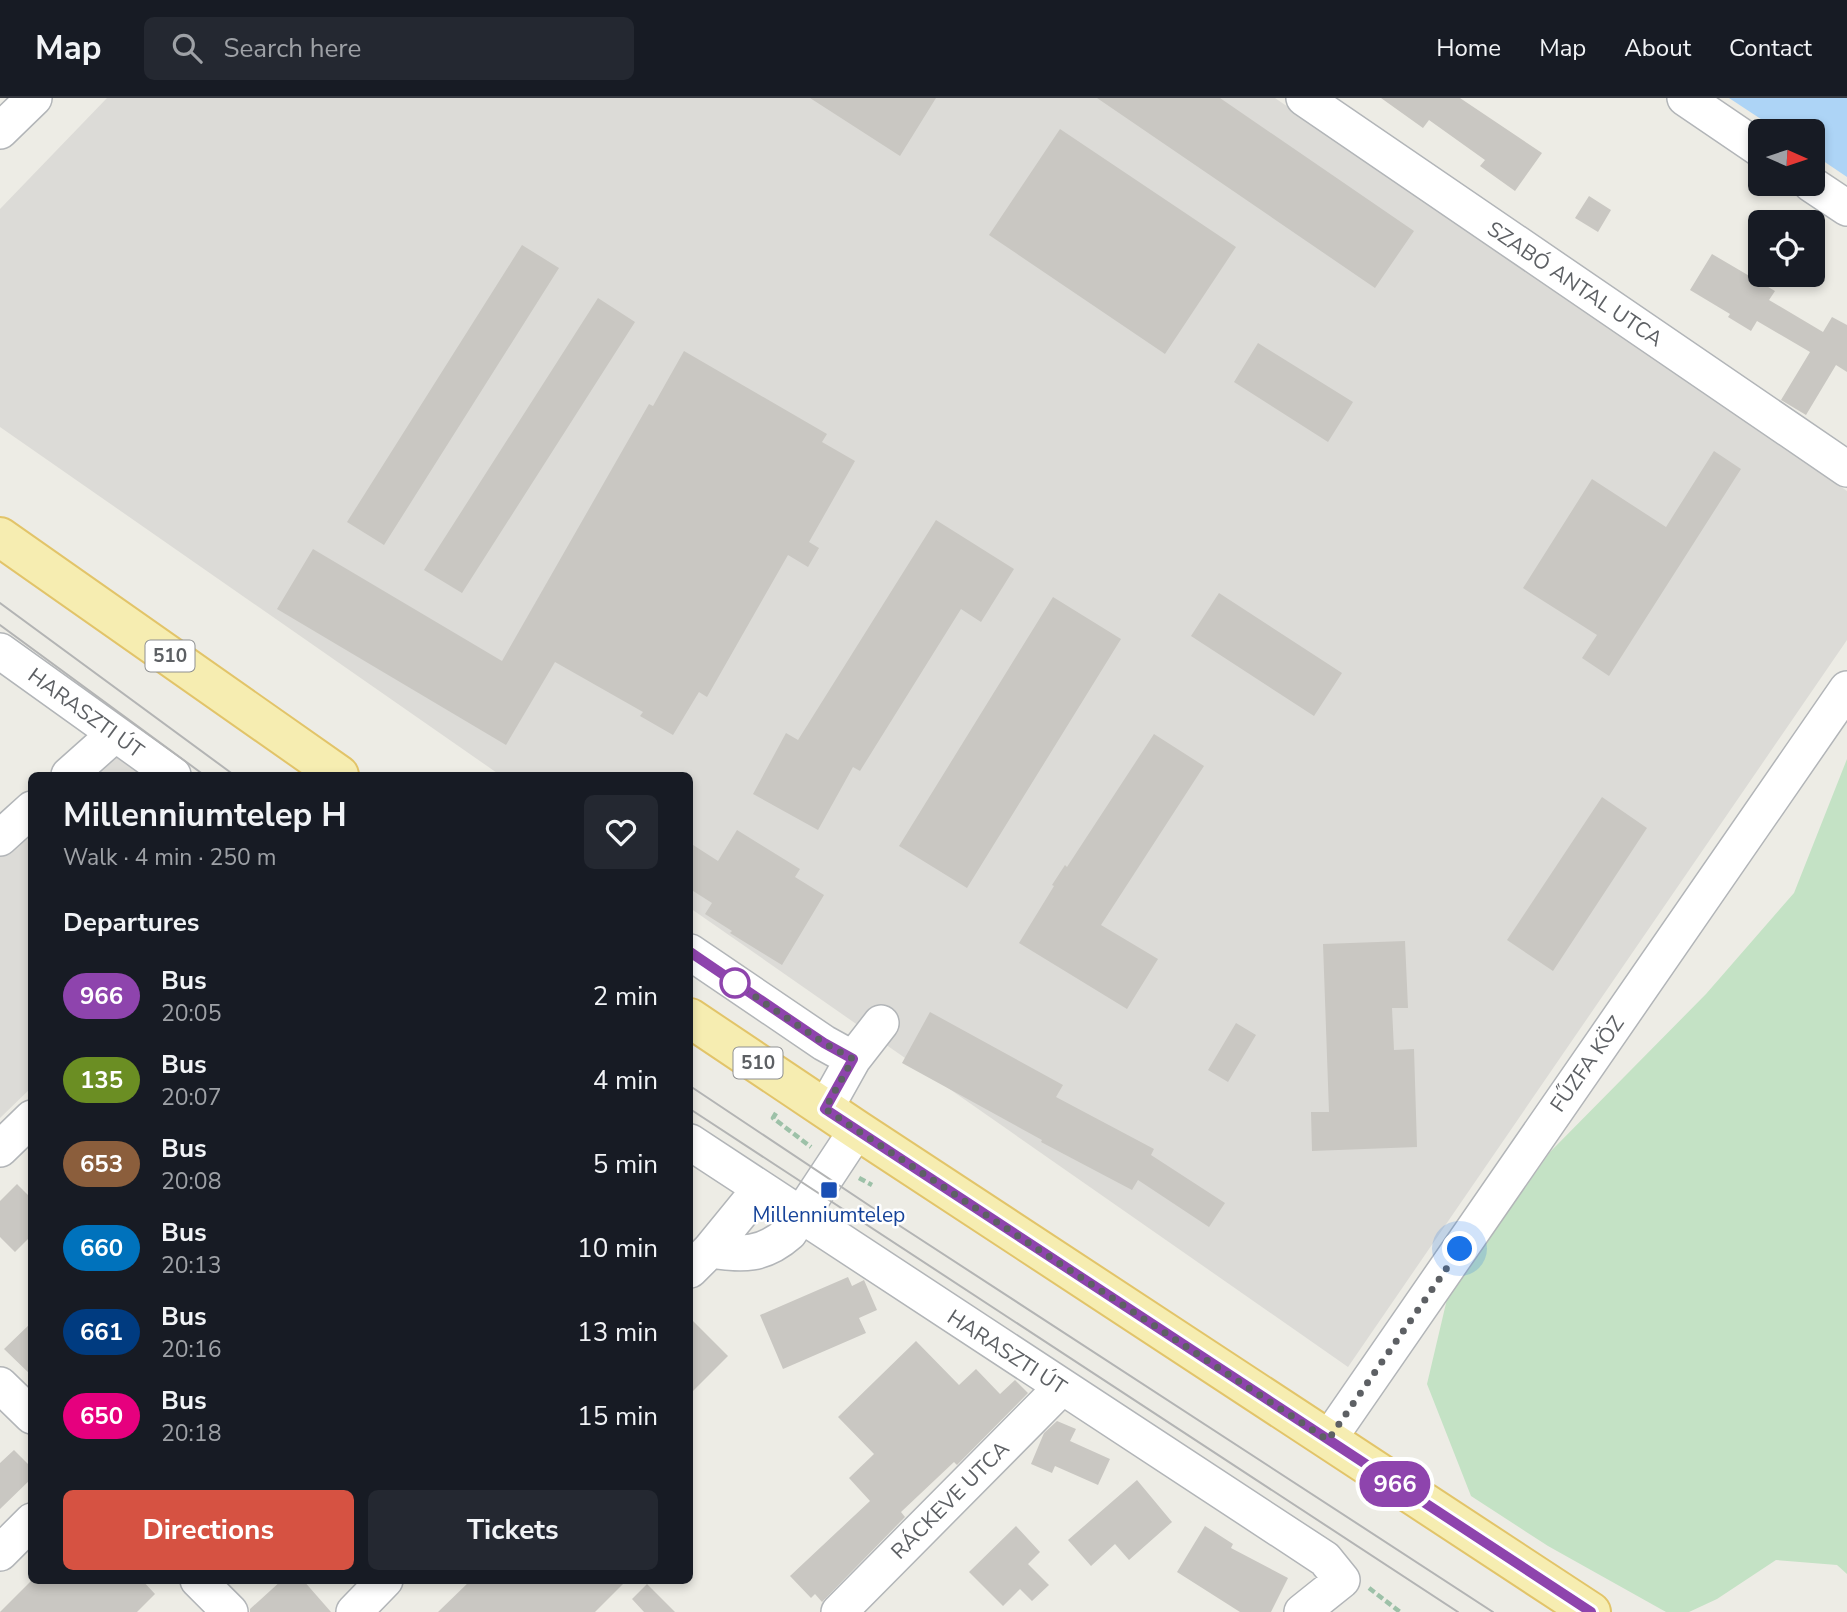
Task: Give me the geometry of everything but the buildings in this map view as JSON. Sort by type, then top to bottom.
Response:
[{"type":"main road","name":"510","points":[[0,537],[335,772]]},
{"type":"main road","name":"510","points":[[693,1020],[1591,1612]]},
{"type":"street","points":[[0,131],[34,98]]},
{"type":"street","name":"SZABÓ ANTAL UTCA","points":[[1304,98],[1847,469]]},
{"type":"street","points":[[1685,98],[1748,141]]},
{"type":"street","points":[[1825,193],[1847,208]]},
{"type":"street","name":"HARASZTI ÚT","points":[[0,651],[169,772]]},
{"type":"street","name":"FŰZFA KÖZ","points":[[1328,1440],[1847,689]]},
{"type":"street","points":[[72,772],[115,734]]},
{"type":"street","points":[[0,838],[28,813]]},
{"type":"street","points":[[693,954],[824,1043],[853,1059]]},
{"type":"street","points":[[825,1109],[853,1059],[881,1023]]},
{"type":"street","points":[[0,1149],[28,1122]]},
{"type":"street","points":[[700,1260],[761,1250],[777,1243],[789,1233],[857,1130]]},
{"type":"street","name":"HARASZTI ÚT","points":[[693,1144],[1325,1559],[1342,1580],[1302,1612]]},
{"type":"street","points":[[700,1260],[759,1189]]},
{"type":"street","points":[[0,1385],[28,1412]]},
{"type":"street","name":"RÁCKEVE UTCA","points":[[839,1612],[1061,1388]]},
{"type":"street","points":[[0,1553],[28,1525]]},
{"type":"street","points":[[202,1584],[230,1612]]},
{"type":"street","points":[[354,1612],[381,1584]]},
{"type":"shaded area","points":[[107,98],[1275,98],[1847,491],[1847,640],[1348,1367],[693,910],[693,772],[496,772],[0,427],[0,209]]},
{"type":"shaded area","points":[[115,734],[176,772],[72,772]]},
{"type":"shaded area","points":[[28,812],[28,1091],[0,1118],[0,838]]},
{"type":"green space","points":[[1847,759],[1847,1574],[1837,1565],[1776,1560],[1717,1599],[1689,1612],[1666,1612],[1548,1546],[1471,1496],[1427,1384],[1447,1299],[1550,1152],[1706,994],[1794,893]]},
{"type":"water","points":[[1729,98],[1847,98],[1847,177],[1825,162],[1825,119],[1761,119]]},
{"type":"tram line","points":[[0,603],[230,772]]},
{"type":"tram line","points":[[0,625],[200,772]]},
{"type":"tram line","points":[[693,1088],[1493,1612]]},
{"type":"tram line","points":[[693,1111],[1458,1612]]},
{"type":"bus line","name":"966","points":[[693,954],[824,1043],[853,1059],[825,1109],[1591,1612]]},
{"type":"place","name":"Millenniumtelep","points":[[829,1190]]},
{"type":"route","points":[[735,983],[824,1043],[853,1059],[825,1109],[1328,1440],[1460,1249]]}]
